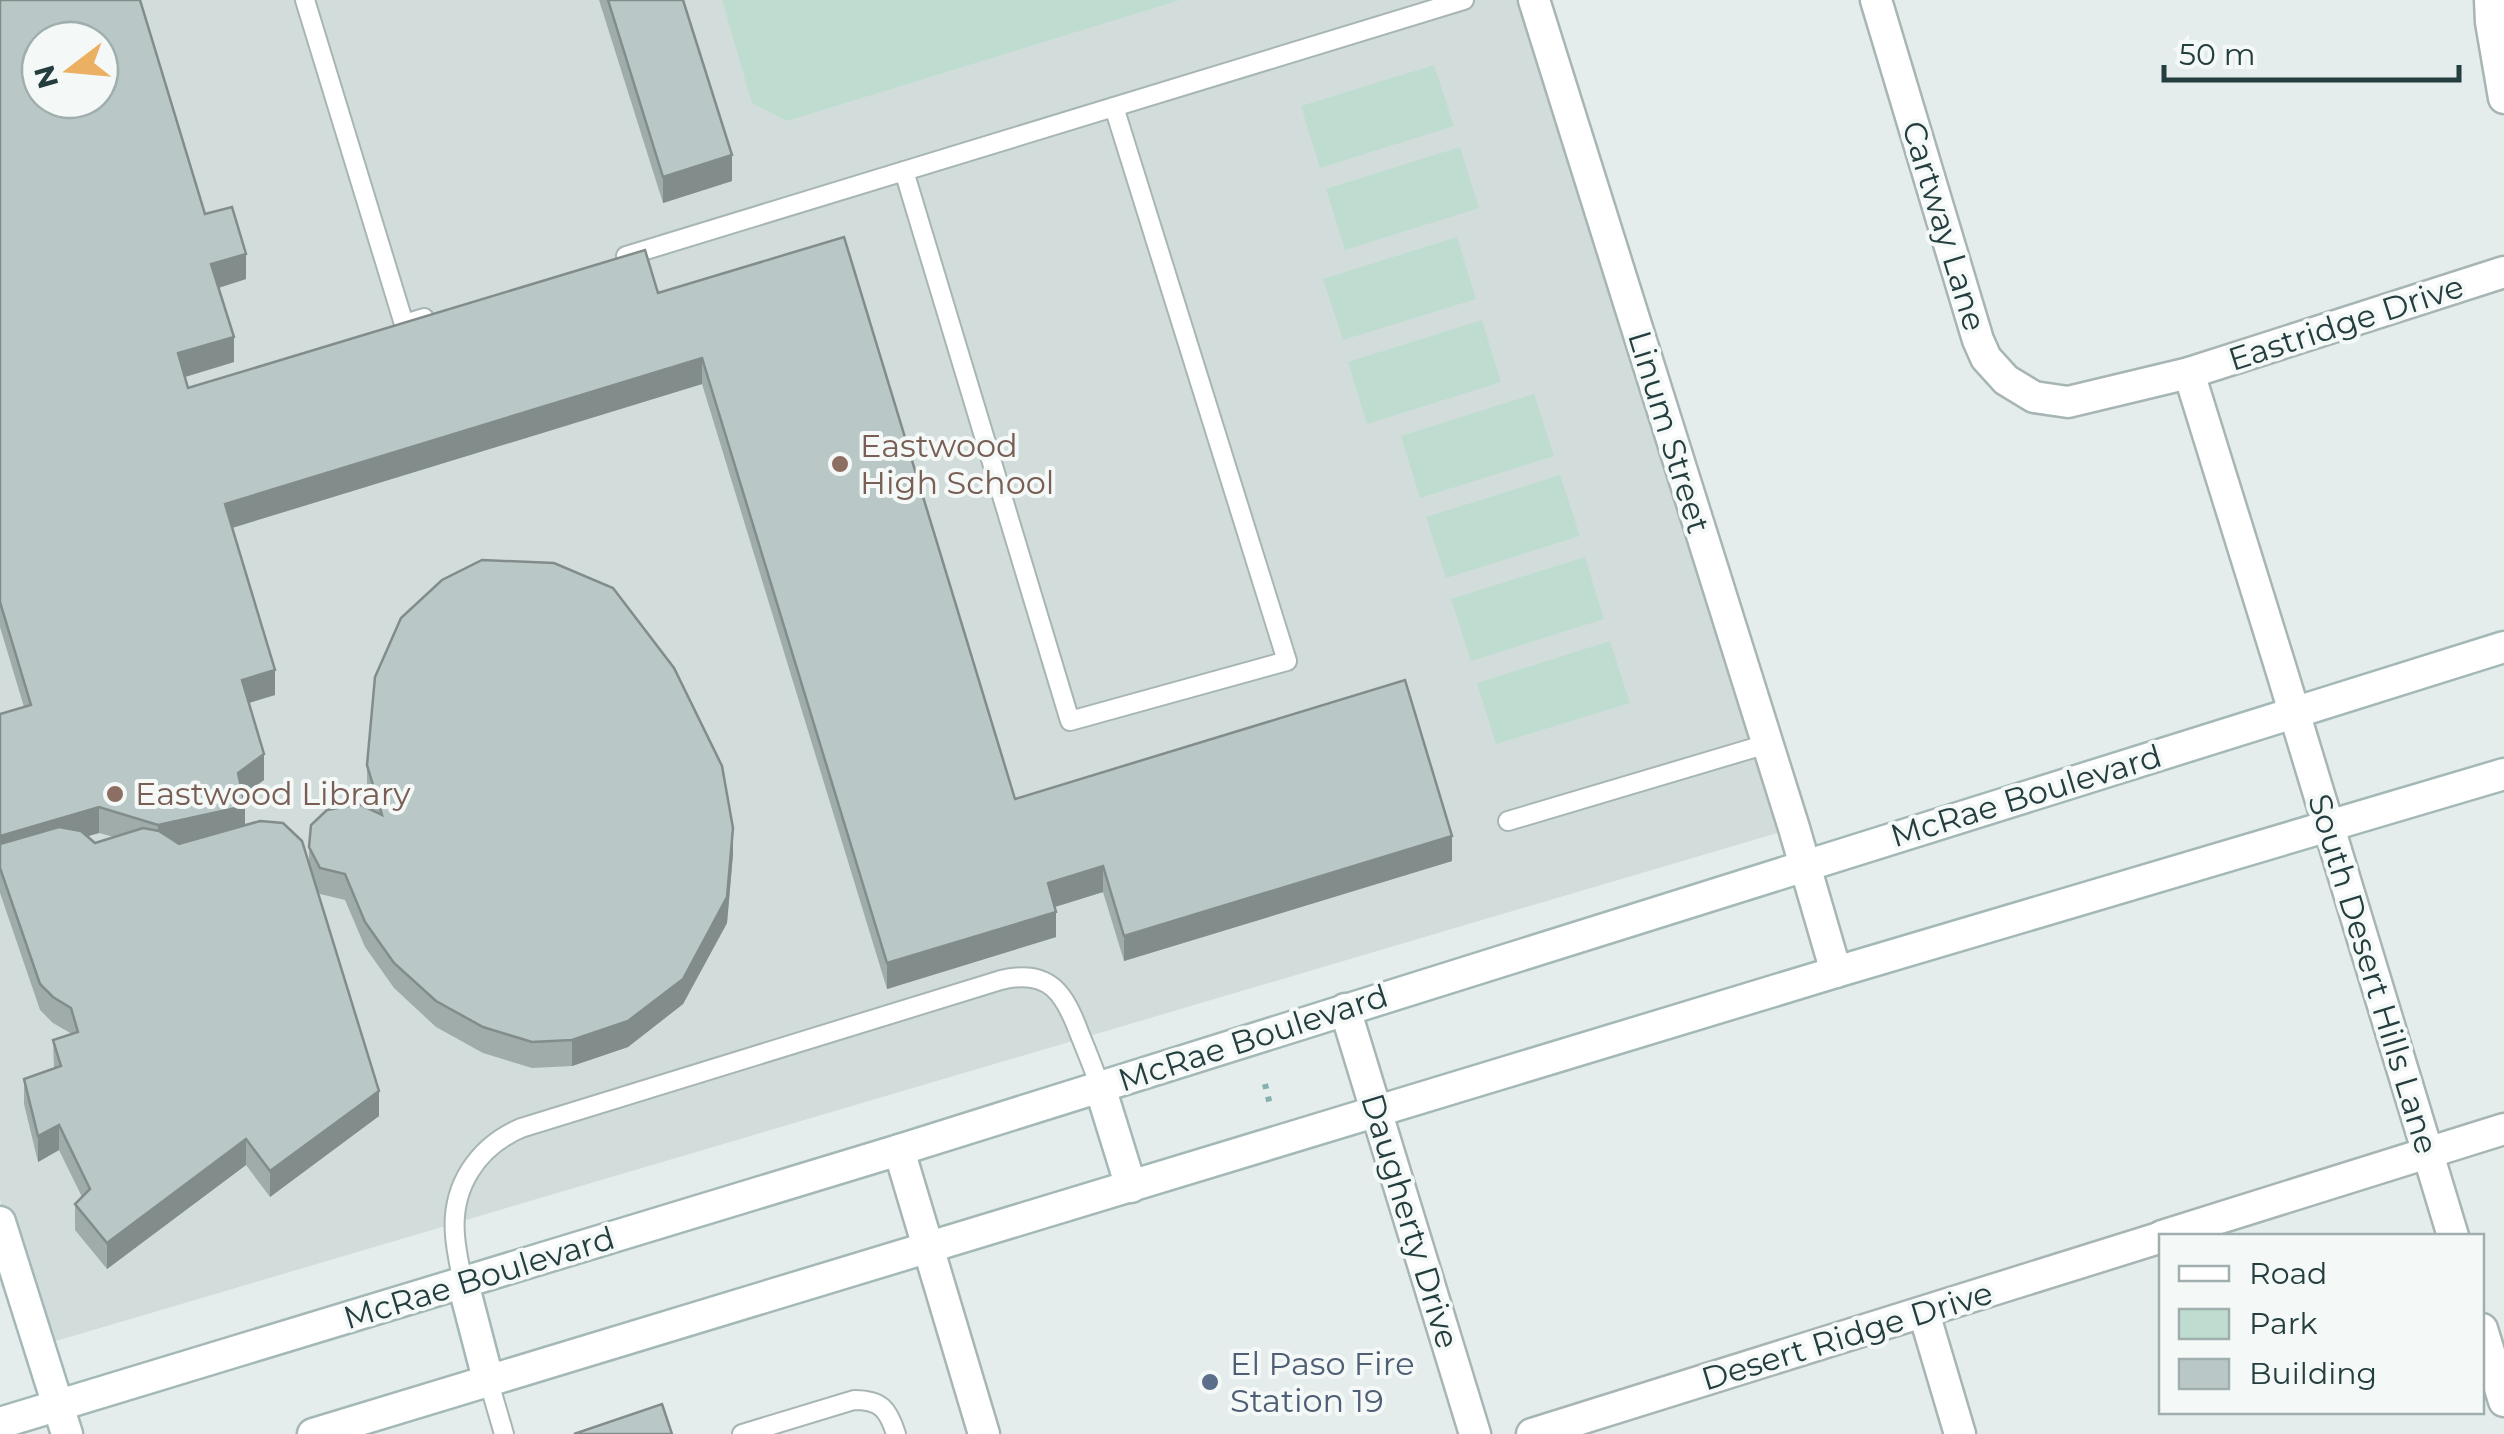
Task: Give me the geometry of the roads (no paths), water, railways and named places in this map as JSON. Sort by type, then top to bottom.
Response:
[{"type":"main road","name":"Linum Street","points":[[1534,0],[1836,972]]},
{"type":"main road","name":"Cartway Lane","points":[[1876,0],[1986,358],[2006,380],[2034,398],[2068,402],[2189,373]]},
{"type":"main road","points":[[2490,0],[2504,98]]},
{"type":"main road","name":"Eastridge Drive","points":[[2189,373],[2504,272]]},
{"type":"main road","points":[[2189,373],[2294,712]]},
{"type":"main road","name":"McRae Boulevard","points":[[0,1423],[63,1420],[463,1283],[2504,646]]},
{"type":"main road","name":"South Desert Hills Lane","points":[[2294,712],[2452,1234]]},
{"type":"main road","points":[[313,1434],[1836,972],[2504,774]]},
{"type":"main road","name":"Daugherty Drive","points":[[1346,1009],[1474,1434]]},
{"type":"main road","points":[[1100,1086],[1131,1187]]},
{"type":"main road","name":"Desert Ridge Drive","points":[[2171,1234],[2504,1129]]},
{"type":"main road","points":[[899,1150],[984,1434]]},
{"type":"main road","points":[[0,1222],[63,1420]]},
{"type":"main road","name":"Desert Ridge Drive","points":[[1532,1434],[2159,1238]]},
{"type":"main road","points":[[463,1283],[488,1379]]},
{"type":"main road","points":[[1924,1313],[1960,1434]]},
{"type":"main road","points":[[2484,1335],[2504,1401]]},
{"type":"lane","points":[[305,0],[404,324],[441,313]]},
{"type":"lane","points":[[608,262],[1464,0]]},
{"type":"lane","points":[[904,171],[1070,721],[1286,661],[1114,107]]},
{"type":"lane","points":[[1508,821],[1767,744]]},
{"type":"lane","points":[[463,1283],[454,1234],[460,1190],[469,1169],[494,1142],[521,1128],[756,1054],[1001,980],[1031,977],[1050,984],[1068,1003],[1100,1086]]},
{"type":"lane","points":[[488,1379],[504,1434]]},
{"type":"lane","points":[[742,1434],[854,1400],[871,1400],[890,1416],[896,1434]]},
{"type":"place","name":"Eastwood High School","points":[[840,464]]},
{"type":"place","name":"Eastwood Library","points":[[115,794]]},
{"type":"place","name":"El Paso Fire Station 19","points":[[1210,1382]]}]
